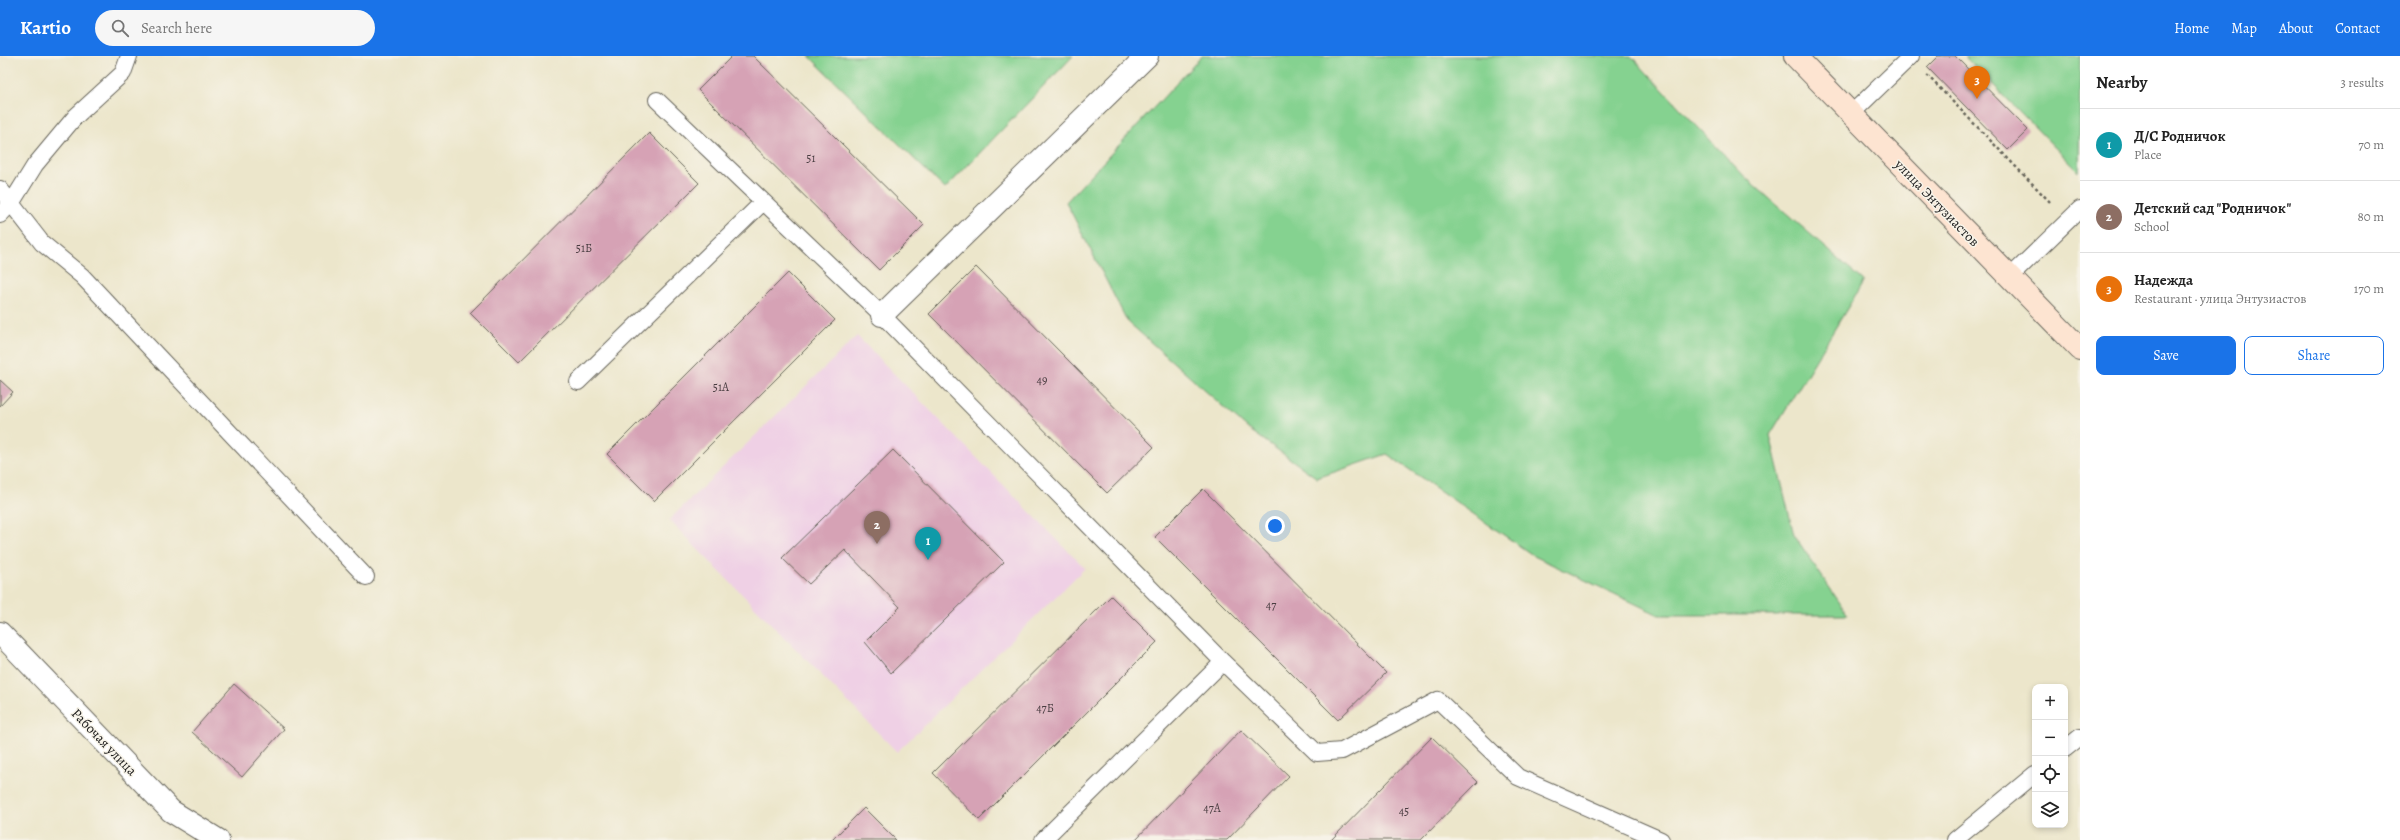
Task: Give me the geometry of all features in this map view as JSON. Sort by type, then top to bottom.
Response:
[{"type":"street","points":[[882,315],[1147,56]]},
{"type":"street","name":"улица Энтузиастов","points":[[1795,56],[2009,278],[2080,349]]},
{"type":"street","name":"Рабочая улица","points":[[0,633],[171,811],[218,840]]},
{"type":"lane","points":[[0,215],[12,202],[35,165],[75,116],[123,73],[129,56]]},
{"type":"lane","points":[[1851,114],[1910,57]]},
{"type":"lane","points":[[657,100],[882,315],[1223,662],[1317,753],[1342,751],[1438,700],[1518,777],[1661,840]]},
{"type":"lane","points":[[0,189],[12,202],[42,243],[82,276],[366,577]]},
{"type":"lane","points":[[578,382],[763,202]]},
{"type":"lane","points":[[2009,278],[2080,209]]},
{"type":"lane","points":[[1043,840],[1223,662]]},
{"type":"lane","points":[[2068,747],[2080,737]]},
{"type":"lane","points":[[1955,840],[2032,776]]},
{"type":"path","points":[[1910,57],[2069,220]]},
{"type":"shaded area","points":[[857,336],[1085,568],[897,752],[669,520]]},
{"type":"green space","points":[[809,56],[1073,56],[945,189]]},
{"type":"green space","points":[[1202,56],[1631,56],[1746,178],[1864,281],[1770,435],[1794,535],[1848,615],[1659,615],[1534,556],[1387,454],[1317,478],[1247,428],[1127,321],[1066,202]]},
{"type":"green space","points":[[1965,56],[2080,56],[2079,172]]},
{"type":"building","points":[[732,56],[753,56],[924,225],[879,270],[698,90]]},
{"type":"building","points":[[1938,56],[1955,56],[2028,130],[2008,150],[1927,67]]},
{"type":"building","points":[[649,133],[699,183],[519,362],[470,313]]},
{"type":"building","points":[[976,267],[1154,447],[1107,493],[929,314]]},
{"type":"building","points":[[788,273],[835,320],[654,501],[607,454]]},
{"type":"building","points":[[0,380],[13,392],[0,406]]},
{"type":"building","points":[[893,450],[1004,562],[891,673],[865,642],[900,607],[845,550],[809,584],[782,558]]},
{"type":"building","points":[[1203,489],[1386,673],[1338,720],[1155,537]]},
{"type":"building","points":[[1111,596],[1157,642],[979,820],[933,773]]},
{"type":"building","points":[[234,684],[284,729],[242,777],[192,732]]},
{"type":"building","points":[[1241,730],[1289,776],[1227,840],[1135,840]]},
{"type":"building","points":[[1432,737],[1478,782],[1421,840],[1331,840]]},
{"type":"building","points":[[864,808],[896,840],[832,840]]},
{"type":"place","name":"Надежда","points":[[1977,99]]},
{"type":"place","name":"Детский сад \"Родничок\"","points":[[877,544]]},
{"type":"place","name":"Д/С Родничок","points":[[928,560]]}]
